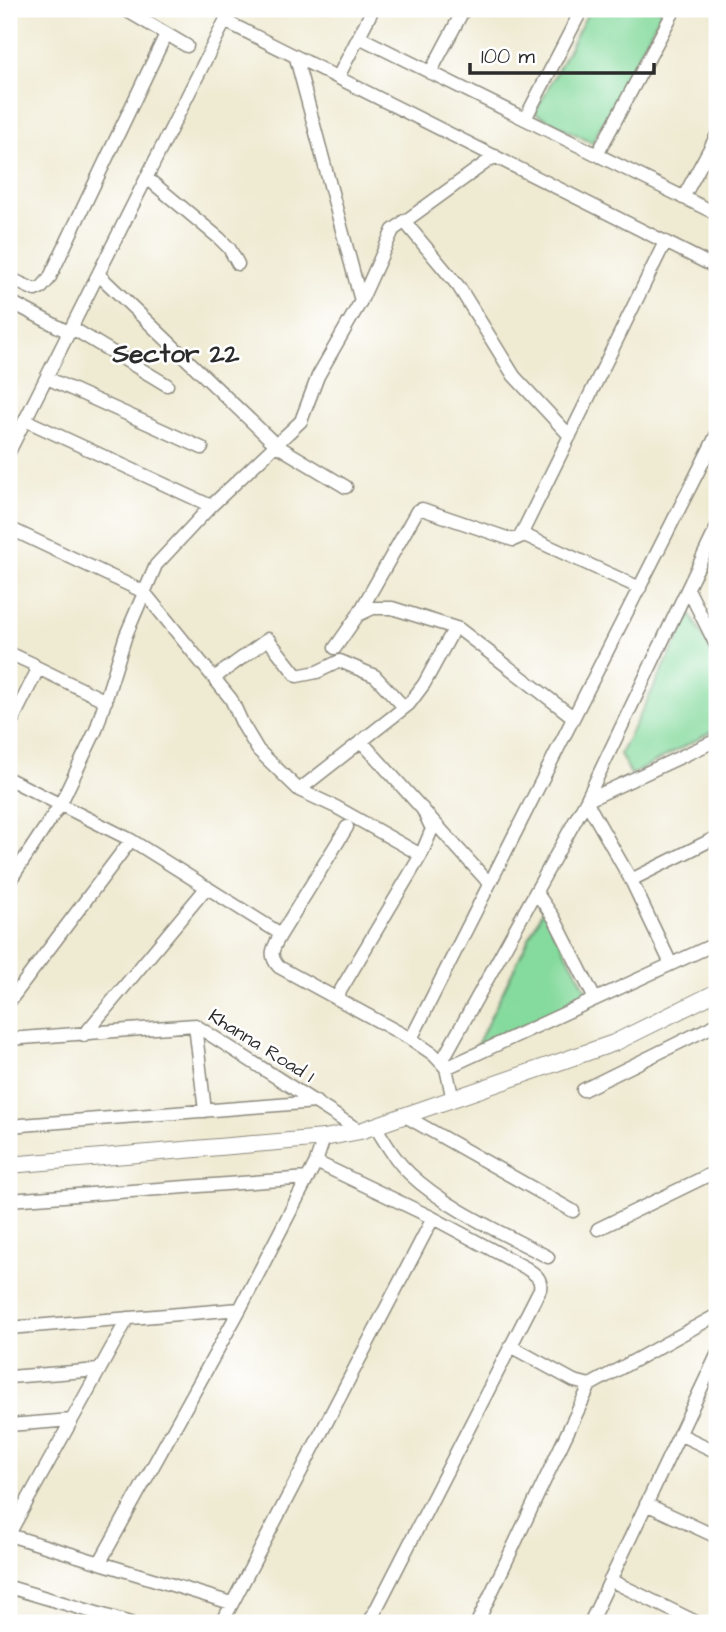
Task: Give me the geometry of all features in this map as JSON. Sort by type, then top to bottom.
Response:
[{"type":"street","points":[[124,9],[187,46]]},
{"type":"street","points":[[338,77],[373,9]]},
{"type":"street","points":[[430,72],[464,9]]},
{"type":"street","points":[[525,119],[582,9]]},
{"type":"street","points":[[597,155],[675,9]]},
{"type":"street","points":[[9,452],[228,15],[296,58],[717,268]]},
{"type":"street","points":[[9,278],[35,290],[43,288],[49,279],[166,34]]},
{"type":"street","points":[[359,37],[717,214]]},
{"type":"street","points":[[296,58],[361,301]]},
{"type":"street","points":[[683,198],[717,135]]},
{"type":"street","points":[[9,882],[60,805],[96,730],[121,648],[156,565],[211,506],[304,416],[317,376],[361,301],[389,235],[404,221],[495,156]]},
{"type":"street","points":[[147,178],[219,238],[229,248],[238,264]]},
{"type":"street","points":[[404,221],[459,287],[514,376],[570,436]]},
{"type":"street","points":[[335,648],[359,615],[417,511],[422,509],[513,540],[522,534],[665,242]]},
{"type":"street","points":[[99,275],[276,445],[346,487]]},
{"type":"street","points":[[9,301],[71,331],[167,385]]},
{"type":"street","points":[[47,378],[202,448]]},
{"type":"street","points":[[25,420],[211,506]]},
{"type":"street","points":[[411,1039],[573,717],[713,453],[717,434]]},
{"type":"street","points":[[444,1065],[586,801],[717,527]]},
{"type":"street","points":[[9,528],[144,592],[231,699],[258,750],[299,790],[421,855]]},
{"type":"street","points":[[522,534],[640,588]]},
{"type":"street","points":[[688,589],[717,647]]},
{"type":"street","points":[[359,615],[373,608],[392,608],[463,632],[573,717]]},
{"type":"street","points":[[299,790],[404,707],[424,684],[454,629]]},
{"type":"street","points":[[214,678],[268,639],[297,676],[317,672],[340,661],[375,676],[404,707]]},
{"type":"street","points":[[9,653],[106,701]]},
{"type":"street","points":[[9,727],[35,675],[36,667]]},
{"type":"street","points":[[586,801],[717,740]]},
{"type":"street","points":[[361,741],[489,883]]},
{"type":"street","points":[[9,779],[131,840],[281,934]]},
{"type":"street","points":[[586,801],[631,880],[671,964]]},
{"type":"street","points":[[336,998],[421,855],[432,829],[422,808]]},
{"type":"street","points":[[347,827],[281,934],[272,951],[273,961],[279,967],[411,1039],[444,1065],[453,1100]]},
{"type":"street","points":[[631,880],[717,837]]},
{"type":"street","points":[[9,1002],[131,840]]},
{"type":"street","points":[[84,1035],[207,887]]},
{"type":"street","points":[[536,892],[554,918],[595,999]]},
{"type":"street","points":[[444,1065],[717,943]]},
{"type":"street","points":[[9,1165],[324,1138],[367,1129],[614,1043],[717,992]]},
{"type":"street","points":[[583,1090],[717,1024]]},
{"type":"street","points":[[195,1025],[205,1111]]},
{"type":"street","name":"Khanna Road 1","points":[[9,1039],[195,1025],[316,1102],[367,1129]]},
{"type":"street","points":[[9,1126],[316,1102]]},
{"type":"street","points":[[405,1116],[573,1211]]},
{"type":"street","points":[[367,1129],[408,1173],[422,1184],[473,1216],[548,1257]]},
{"type":"street","points":[[100,1562],[240,1309],[316,1162],[324,1138]]},
{"type":"street","points":[[316,1162],[433,1218],[537,1275],[541,1282],[540,1289],[369,1623]]},
{"type":"street","points":[[598,1229],[717,1171]]},
{"type":"street","points":[[9,1200],[308,1178]]},
{"type":"street","points":[[222,1623],[433,1218]]},
{"type":"street","points":[[9,1328],[240,1309]]},
{"type":"street","points":[[477,1623],[590,1385],[717,1315]]},
{"type":"street","points":[[128,1318],[9,1535],[231,1603]]},
{"type":"street","points":[[510,1346],[574,1381],[590,1385]]},
{"type":"street","points":[[590,1623],[717,1355]]},
{"type":"street","points":[[9,1377],[99,1370]]},
{"type":"street","points":[[9,1425],[72,1420]]},
{"type":"street","points":[[680,1434],[717,1451]]},
{"type":"street","points":[[646,1504],[717,1537]]},
{"type":"street","points":[[610,1580],[698,1623]]},
{"type":"street","points":[[9,1587],[130,1623]]},
{"type":"green space","points":[[590,9],[663,9],[592,143],[535,113]]},
{"type":"green space","points":[[691,614],[717,663],[717,729],[631,775],[620,754]]},
{"type":"green space","points":[[543,909],[590,997],[476,1047]]},
{"type":"district","name":"Sector 22","points":[[176,353]]}]
